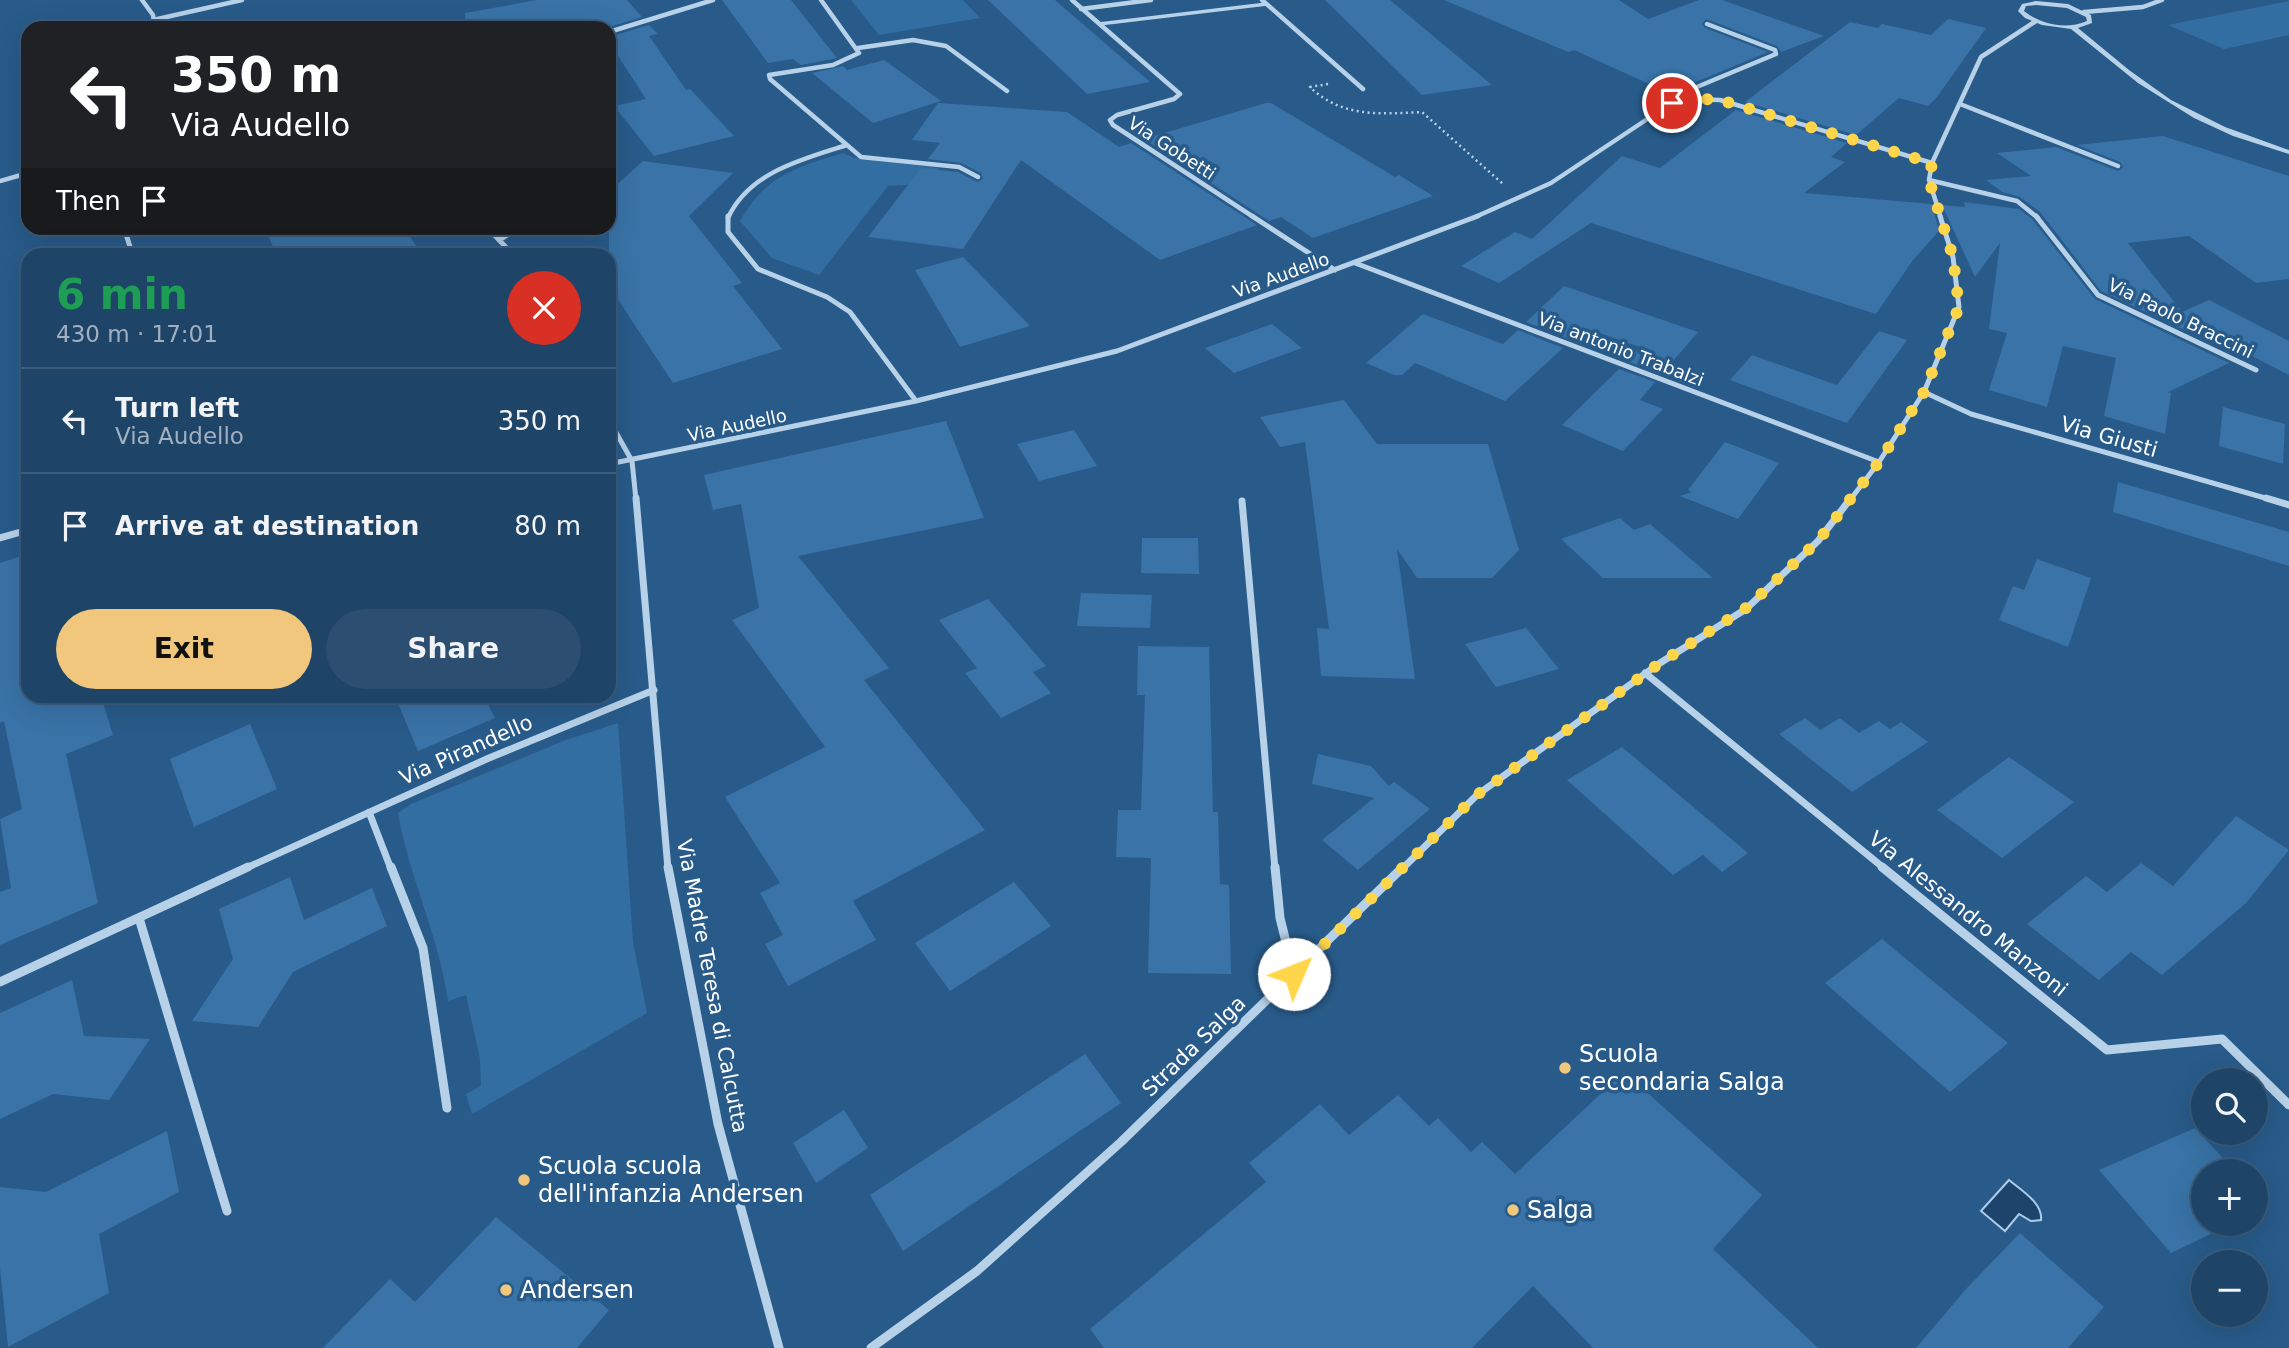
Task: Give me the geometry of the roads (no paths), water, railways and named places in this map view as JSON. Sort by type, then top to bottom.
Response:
[{"type":"street","points":[[142,0],[153,20],[242,0]]},
{"type":"street","points":[[616,30],[713,0]]},
{"type":"street","points":[[821,0],[858,48],[859,53],[843,62],[769,75],[861,157],[959,167],[978,177]]},
{"type":"street","name":"Via Gobetti","points":[[1072,0],[1180,94],[1174,99],[1117,115],[1110,120],[1112,125],[1335,270]]},
{"type":"street","points":[[1081,9],[1151,0]]},
{"type":"street","points":[[2084,12],[2091,18],[2090,22],[2072,27],[2036,21],[2023,14],[2021,8],[2033,1],[2057,4],[2084,12],[2143,7],[2162,0]]},
{"type":"street","points":[[1264,2],[1363,89]]},
{"type":"street","name":"Strada Salga","points":[[871,1348],[977,1271],[1121,1142],[1477,795],[1645,673],[1746,608],[1818,541],[1879,462],[1924,392],[1959,307],[1953,257],[1929,180],[1932,163],[1981,57],[2036,21]]},
{"type":"street","points":[[1700,98],[1692,89],[1776,54],[1765,45],[1707,24]]},
{"type":"street","points":[[2072,27],[2147,87],[2185,111],[2249,139],[2289,152]]},
{"type":"street","points":[[858,48],[914,40],[946,46],[1007,91]]},
{"type":"street","name":"Via Audello","points":[[616,463],[916,401],[1117,351],[1520,198],[1551,183],[1672,103],[1700,98],[1720,100],[1932,163]]},
{"type":"street","points":[[1960,104],[2118,166]]},
{"type":"street","points":[[847,145],[797,161],[753,184],[733,206],[727,219],[727,232],[758,269],[827,297],[850,312],[916,401]]},
{"type":"street","points":[[0,181],[21,175]]},
{"type":"street","name":"Via Paolo Braccini","points":[[1929,180],[2017,201],[2034,213],[2098,295],[2256,370]]},
{"type":"street","points":[[494,235],[506,248]]},
{"type":"street","points":[[499,240],[507,235]]},
{"type":"street","name":"Via antonio Trabalzi","points":[[1354,262],[1879,462]]},
{"type":"street","name":"Via Giusti","points":[[1924,392],[1971,414],[2289,505]]},
{"type":"street","name":"Via Madre Teresa di Calcutta","points":[[616,432],[632,461],[668,872],[718,1124],[779,1348]]},
{"type":"street","points":[[1242,501],[1280,918],[1294,974]]},
{"type":"street","points":[[0,538],[21,532]]},
{"type":"street","name":"Via Alessandro Manzoni","points":[[1645,673],[2107,1050],[2222,1039],[2289,1105]]},
{"type":"street","name":"Via Pirandello","points":[[0,982],[369,811],[654,690]]},
{"type":"street","points":[[369,811],[423,948],[447,1108]]},
{"type":"street","points":[[139,918],[227,1210]]},
{"type":"lane","points":[[1099,24],[1264,2]]},
{"type":"place","name":"Scuola secondaria Salga","points":[[1565,1068]]},
{"type":"place","name":"Scuola scuola dell'infanzia Andersen","points":[[524,1180]]},
{"type":"place","name":"Salga","points":[[1513,1210]]},
{"type":"place","name":"Andersen","points":[[506,1290]]}]
